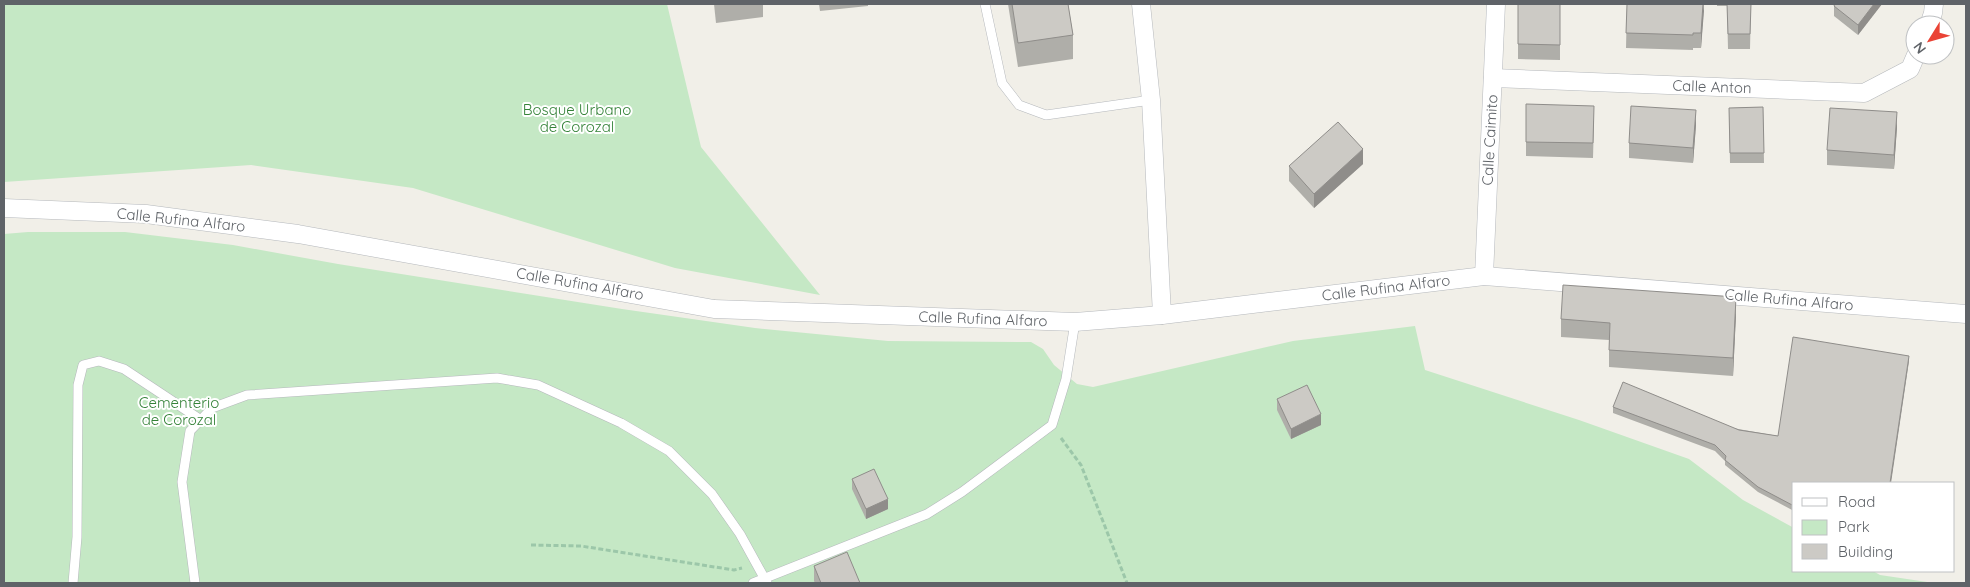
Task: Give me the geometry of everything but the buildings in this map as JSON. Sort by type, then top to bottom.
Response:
[{"type":"street","points":[[1141,4],[1151,100],[1162,315]]},
{"type":"street","name":"Calle Caimito","points":[[1484,276],[1496,4]]},
{"type":"street","name":"Calle Anton","points":[[1493,78],[1864,93],[1910,69],[1912,65]]},
{"type":"street","name":"Calle Rufina Alfaro","points":[[4,208],[146,214],[298,234],[714,309],[1075,322],[1162,315],[1484,276],[1966,314]]},
{"type":"lane","points":[[985,4],[1002,83],[1018,105],[1046,115],[1151,100]]},
{"type":"lane","points":[[753,583],[766,581],[927,514],[962,492],[1052,425],[1066,379],[1075,322]]},
{"type":"lane","points":[[73,583],[77,537],[78,385],[83,365],[98,361],[124,369],[201,420]]},
{"type":"lane","points":[[195,583],[182,482],[190,431],[212,408],[247,394],[497,378],[538,386],[621,424],[669,451],[712,494],[740,534],[766,581]]},
{"type":"path","points":[[1052,425],[1081,465],[1127,583]]},
{"type":"path","points":[[530,545],[581,546],[734,570],[758,565]]},
{"type":"green space","name":"Bosque Urbano de Corozal","points":[[4,4],[667,4],[701,147],[820,295],[675,268],[413,188],[251,165],[4,182]]},
{"type":"green space","name":"Cementerio de Corozal","points":[[28,232],[125,232],[233,245],[338,264],[755,328],[888,341],[1031,342],[1043,349],[1054,365],[1077,384],[1093,387],[1293,341],[1415,326],[1425,370],[1579,420],[1689,459],[1743,500],[1792,527],[1792,572],[1875,572],[1880,575],[1934,583],[4,583],[4,234]]}]
